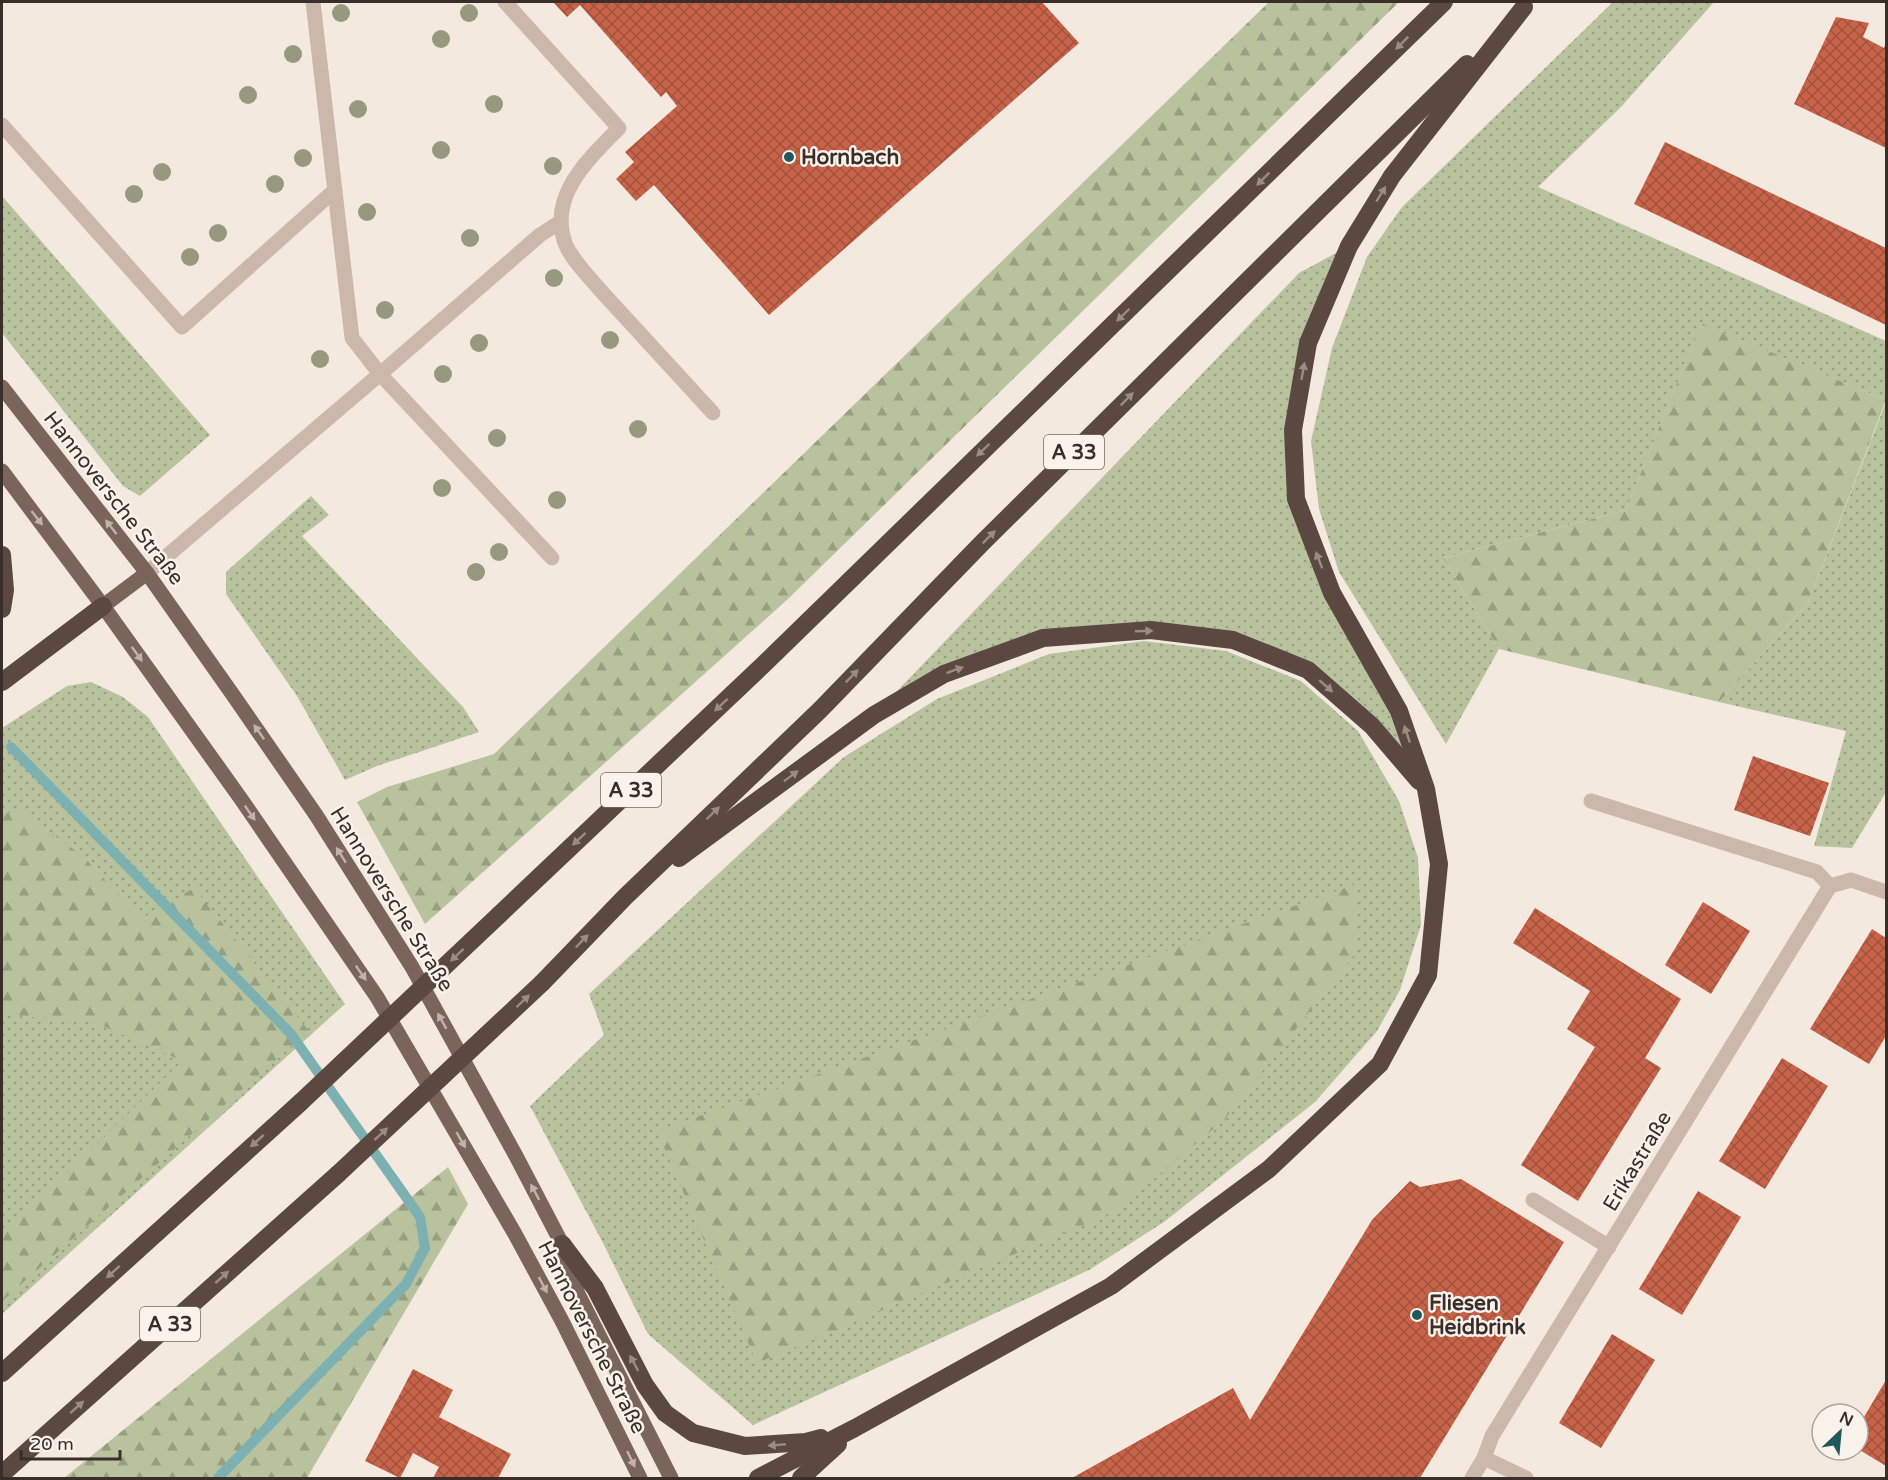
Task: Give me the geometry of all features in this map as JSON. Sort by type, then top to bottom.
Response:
[{"type":"highway","name":"A 33","points":[[4,1370],[301,1102],[500,915],[763,665],[1444,2]]},
{"type":"highway","name":"A 33","points":[[2,1474],[338,1174],[542,983],[625,897],[820,710],[999,526],[1527,4]]},
{"type":"highway","points":[[758,1479],[1111,1286],[1269,1169],[1380,1064],[1428,975],[1439,864],[1426,789],[1399,711],[1332,593],[1296,499],[1293,430],[1308,343],[1349,246],[1392,176],[1527,4]]},
{"type":"highway","points":[[2,555],[5,590],[2,609]]},
{"type":"highway","points":[[2,682],[103,606]]},
{"type":"highway","points":[[625,897],[874,715],[944,674],[1043,638],[1151,630],[1233,640],[1308,670],[1372,726],[1426,789]]},
{"type":"highway","points":[[562,1244],[594,1288],[645,1385],[664,1413],[693,1433],[725,1443],[760,1446],[806,1442],[855,1428]]},
{"type":"highway","points":[[801,1479],[855,1428]]},
{"type":"main road","name":"Hannoversche Straße","points":[[2,387],[147,573],[316,815],[412,967],[562,1244],[578,1294],[671,1479]]},
{"type":"main road","name":"Hannoversche Straße","points":[[2,471],[103,606],[241,799],[377,997],[515,1234],[562,1321],[640,1479]]},
{"type":"main road","points":[[103,606],[147,573]]},
{"type":"street","points":[[313,2],[352,338],[380,374],[552,558]]},
{"type":"street","points":[[505,2],[619,128],[575,176],[564,200],[560,222],[566,245],[584,272],[713,413]]},
{"type":"street","points":[[2,125],[182,327],[335,190]]},
{"type":"street","points":[[147,573],[540,234],[560,222]]},
{"type":"street","points":[[1591,801],[1816,872],[1830,886],[1851,880],[1887,892]]},
{"type":"street","name":"Erikastraße","points":[[1472,1479],[1484,1458],[1492,1436],[1830,886]]},
{"type":"street","points":[[1533,1200],[1609,1247]]},
{"type":"street","points":[[1484,1458],[1526,1479]]},
{"type":"green space","points":[[1269,2],[1399,2],[788,599],[425,924],[357,802],[387,787],[494,754]]},
{"type":"green space","points":[[1613,2],[1714,2],[1621,107],[1538,187],[1886,341],[1886,400],[1701,324],[1626,510],[1443,558],[1499,649],[1446,744],[1339,572],[1319,509],[1311,441],[1332,348],[1367,257],[1402,207]]},
{"type":"green space","points":[[2,196],[210,435],[140,496],[123,486],[2,333]]},
{"type":"green space","points":[[1349,246],[1308,343],[1296,499],[1399,711],[1426,789],[1308,670],[1233,640],[1043,638],[874,715],[1299,273]]},
{"type":"green space","points":[[1701,323],[1886,400],[1808,603],[1719,702],[1499,649],[1443,558],[1626,510]]},
{"type":"green space","points":[[1886,402],[1886,792],[1852,848],[1814,846],[1846,731],[1719,702],[1808,603]]},
{"type":"green space","points":[[311,496],[329,515],[302,536],[463,707],[479,732],[377,766],[345,780],[297,696],[226,594],[226,572]]},
{"type":"green space","points":[[1144,641],[1226,651],[1301,681],[1358,731],[1399,801],[1418,858],[1421,925],[1400,990],[1377,1031],[1315,1102],[1164,1222],[1089,1270],[753,1425],[648,1334],[603,1243],[530,1106],[604,1035],[589,994],[844,757],[937,699],[1049,654]]},
{"type":"green space","points":[[91,682],[123,697],[148,717],[345,1004],[2,1314],[2,728],[67,686]]},
{"type":"green space","points":[[20,811],[83,856],[141,919],[194,888],[309,1031],[2,1301],[2,1237],[182,1061],[92,1021],[2,1015],[2,814]]},
{"type":"green space","points":[[1356,884],[1355,954],[1224,1120],[1116,1211],[757,1363],[657,1131]]},
{"type":"green space","points":[[448,1167],[468,1204],[307,1478],[64,1478]]},
{"type":"building","name":"Hornbach","points":[[553,2],[1042,2],[1079,43],[769,315],[654,185],[636,201],[616,179],[634,162],[625,152],[677,106],[666,92],[661,97],[580,5],[567,17]]},
{"type":"building","points":[[1836,17],[1869,23],[1863,37],[1884,48],[1886,43],[1886,148],[1794,104]]},
{"type":"building","points":[[1665,142],[1886,248],[1886,325],[1634,204]]},
{"type":"building","points":[[1753,756],[1829,783],[1810,836],[1734,810]]},
{"type":"building","points":[[1703,902],[1750,931],[1711,994],[1665,965]]},
{"type":"building","points":[[1535,908],[1681,999],[1645,1058],[1661,1068],[1578,1201],[1521,1165],[1595,1047],[1567,1029],[1590,991],[1513,943]]},
{"type":"building","points":[[1872,929],[1886,938],[1886,1036],[1869,1064],[1810,1029]]},
{"type":"building","points":[[1782,1058],[1828,1086],[1765,1189],[1719,1161]]},
{"type":"building","name":"Fliesen Heidbrink","points":[[1461,1179],[1564,1242],[1420,1478],[1072,1478],[1233,1388],[1250,1420],[1372,1220],[1410,1181],[1420,1187]]},
{"type":"building","points":[[1698,1191],[1741,1217],[1682,1315],[1639,1289]]},
{"type":"building","points":[[1612,1334],[1655,1360],[1601,1448],[1559,1423]]},
{"type":"building","points":[[413,1369],[453,1390],[439,1417],[511,1454],[498,1478],[433,1478],[439,1467],[413,1453],[400,1478],[365,1461]]},
{"type":"building","points":[[1886,1380],[1886,1466],[1870,1456],[1870,1407]]},
{"type":"waterway","points":[[11,747],[291,1034],[420,1217],[425,1248],[406,1284],[218,1478]]},
{"type":"place","name":"Hornbach","points":[[789,157]]},
{"type":"place","name":"Fliesen Heidbrink","points":[[1417,1315]]}]
